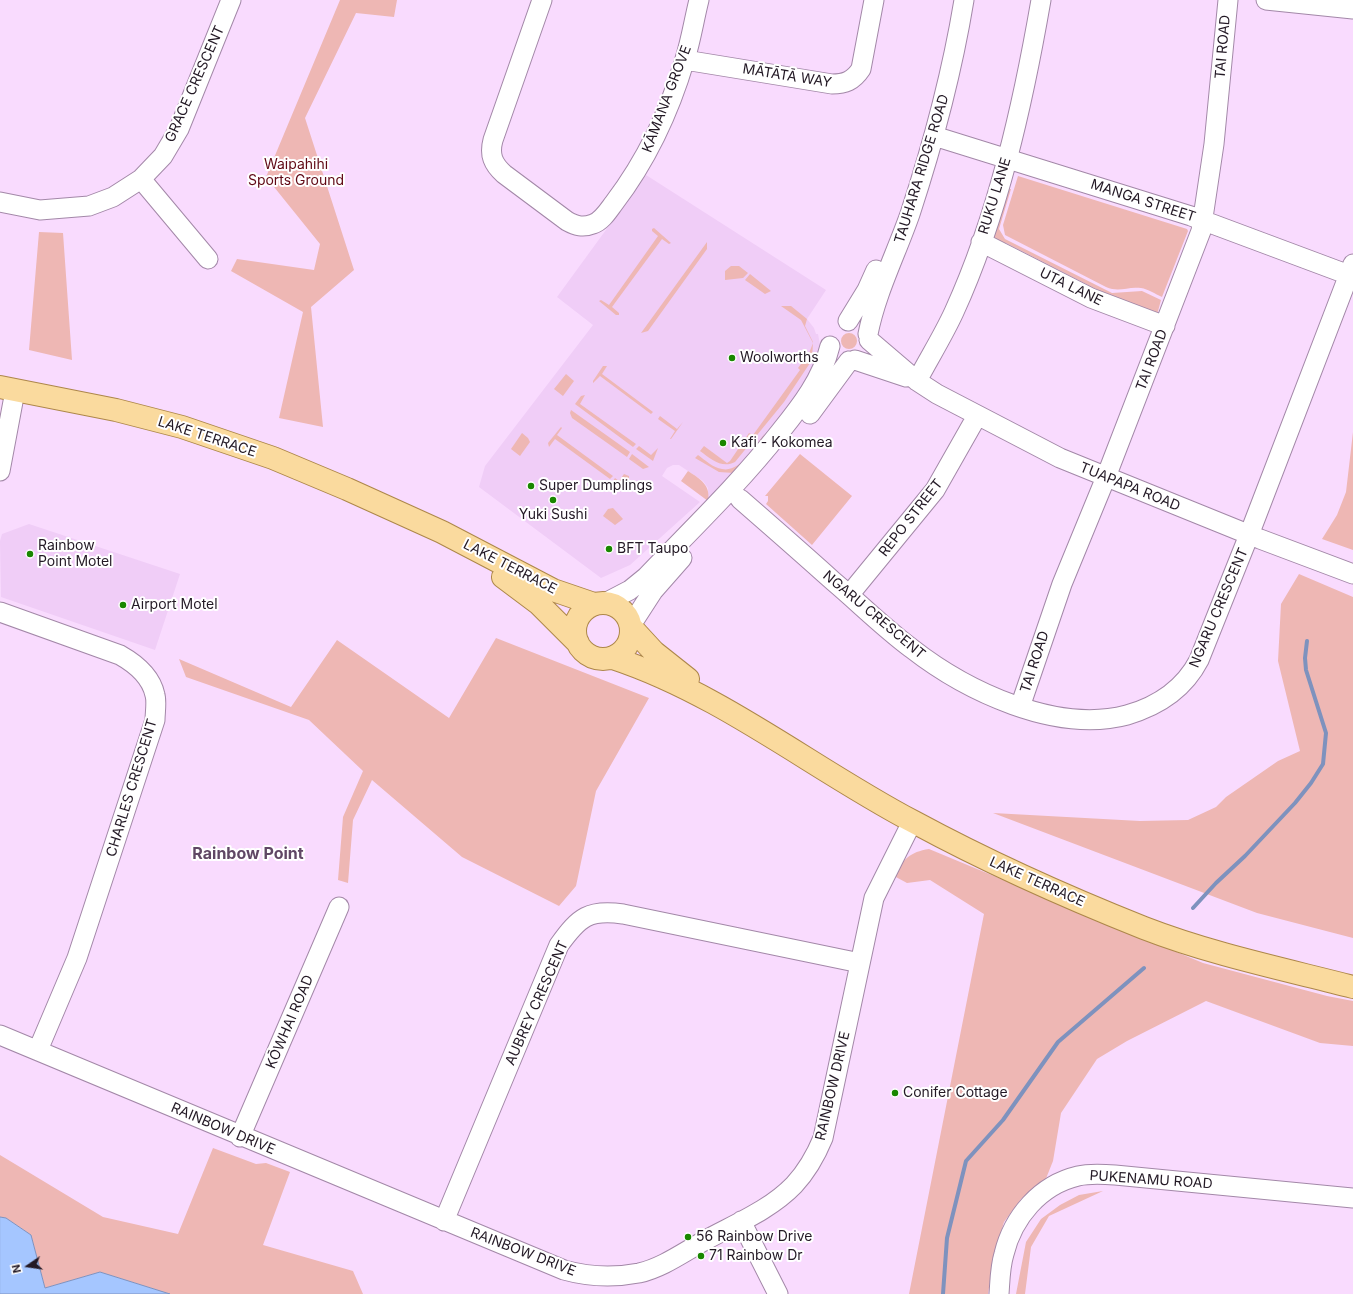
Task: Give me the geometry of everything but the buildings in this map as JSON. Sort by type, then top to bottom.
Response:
[{"type":"main road","name":"LAKE TERRACE","points":[[8,389],[116,410],[182,427],[290,465],[448,535],[548,588],[600,604]]},
{"type":"main road","name":"LAKE TERRACE","points":[[406,516],[469,554],[516,586],[539,604],[578,643]]},
{"type":"main road","points":[[600,604],[616,605],[622,610],[631,626],[629,644],[620,654],[612,658],[598,659],[583,651],[578,643],[575,631],[579,618],[587,608],[600,604]]},
{"type":"main road","name":"LAKE TERRACE","points":[[631,626],[654,652],[745,722]]},
{"type":"main road","name":"LAKE TERRACE","points":[[612,658],[670,680],[745,722],[912,822],[1005,869],[1146,928],[1222,953],[1353,987]]},
{"type":"street","name":"GRACE CRESCENT","points":[[0,202],[40,210],[89,206],[113,197],[140,179],[163,156],[179,129],[231,0]]},
{"type":"street","name":"KĀMANA GROVE","points":[[542,0],[491,150],[496,167],[504,174],[575,225],[585,227],[594,224],[607,212],[627,186],[648,151],[685,60],[699,0]]},
{"type":"street","name":"MĀTĀTĀ WAY","points":[[685,60],[832,84],[849,82],[856,77],[861,70],[874,0]]},
{"type":"street","name":"TAUHARA RIDGE ROAD","points":[[600,604],[630,590],[646,577],[750,469],[787,423],[824,369],[833,329],[843,322],[848,321],[867,290],[900,204],[927,114],[953,0]]},
{"type":"street","name":"TAUHARA RIDGE ROAD","points":[[631,626],[665,576],[740,499],[787,444],[852,360],[865,354],[868,349],[868,337],[874,308],[906,227],[934,136],[955,48],[964,0]]},
{"type":"street","name":"RUKU LANE","points":[[917,381],[954,311],[981,242],[1024,90],[1041,0]]},
{"type":"street","name":"TAI ROAD","points":[[1020,707],[1058,596],[1106,478],[1199,239],[1214,144],[1228,0]]},
{"type":"street","points":[[1266,0],[1353,9]]},
{"type":"street","name":"MANGA STREET","points":[[934,136],[1203,220],[1351,269]]},
{"type":"street","points":[[140,179],[208,259]]},
{"type":"street","name":"UTA LANE","points":[[981,242],[1091,298],[1165,326]]},
{"type":"street","name":"NGARU CRESCENT","points":[[740,499],[899,639],[927,660],[968,684],[1020,707],[1048,716],[1102,719],[1137,712],[1167,697],[1183,683],[1199,660],[1249,535],[1351,269]]},
{"type":"street","points":[[848,321],[860,324],[868,337]]},
{"type":"street","name":"TUAPAPA ROAD","points":[[868,337],[917,381],[977,416],[1060,458],[1249,535],[1353,574]]},
{"type":"street","points":[[830,346],[840,358],[852,360]]},
{"type":"street","name":"TUAPAPA ROAD","points":[[852,360],[917,381]]},
{"type":"street","points":[[0,471],[8,389]]},
{"type":"street","name":"REPO STREET","points":[[849,595],[935,490],[977,416]]},
{"type":"street","name":"CHARLES CRESCENT","points":[[0,612],[120,655],[136,664],[145,675],[155,695],[155,720],[77,958],[38,1050]]},
{"type":"street","name":"RAINBOW DRIVE","points":[[0,1035],[240,1137],[564,1270],[583,1275],[608,1277],[640,1272],[666,1262],[775,1202],[795,1184],[813,1161],[823,1138],[874,898],[912,822]]},
{"type":"street","name":"KŌWHAI ROAD","points":[[240,1137],[339,907]]},
{"type":"street","name":"AUBREY CRESCENT","points":[[444,1221],[560,945],[570,929],[583,918],[604,911],[624,914],[860,963]]},
{"type":"street","name":"PUKENAMU ROAD","points":[[999,1294],[1003,1255],[1019,1217],[1044,1192],[1078,1176],[1093,1174],[1115,1175],[1353,1198]]},
{"type":"street","points":[[741,1221],[778,1294]]},
{"type":"shaded area","points":[[646,175],[826,290],[807,319],[814,328],[816,334],[818,334],[821,350],[797,399],[765,433],[752,457],[708,502],[708,488],[703,481],[679,465],[673,465],[667,468],[662,476],[700,502],[630,565],[601,578],[479,487],[485,466],[593,325],[557,297]]},
{"type":"shaded area","points":[[29,524],[180,574],[155,650],[1,597],[0,541],[2,534]]},
{"type":"green space","name":"Waipahihi Sports Ground","points":[[340,0],[397,0],[394,17],[356,13],[305,118],[354,270],[311,307],[323,427],[279,418],[303,312],[231,271],[237,259],[314,270],[320,244],[266,177]]},
{"type":"green space","points":[[1018,176],[1187,229],[1188,231],[1162,297],[1149,290],[1141,288],[1111,289],[1005,235],[1003,225]]},
{"type":"green space","points":[[1008,189],[1011,189],[999,229],[1005,239],[1112,293],[1142,291],[1161,300],[1157,315],[1147,313],[1144,308],[1098,290],[1006,243],[1001,244],[993,239]]},
{"type":"green space","points":[[654,228],[671,243],[669,244],[662,239],[612,307],[619,313],[619,315],[616,315],[599,301],[601,300],[609,305],[658,236],[652,231]]},
{"type":"green space","points":[[39,232],[63,233],[72,360],[29,350]]},
{"type":"green space","points":[[707,242],[707,249],[648,331],[641,333]]},
{"type":"green space","points":[[731,266],[739,266],[748,273],[743,278],[725,280],[725,271]]},
{"type":"green space","points":[[750,274],[771,291],[765,294],[745,280]]},
{"type":"green space","points":[[781,306],[791,306],[807,319],[805,326],[813,343],[801,320]]},
{"type":"green space","points":[[849,333],[856,338],[857,341],[852,348],[849,349],[842,344],[841,341],[846,334]]},
{"type":"green space","points":[[813,343],[812,360],[784,402],[735,462],[730,464],[721,464],[712,460],[700,451],[704,446],[727,463],[730,461],[749,433],[753,435],[800,370],[798,368],[804,360],[806,361]]},
{"type":"green space","points":[[603,366],[607,366],[602,374],[653,412],[651,414],[600,376],[593,383]]},
{"type":"green space","points":[[566,374],[574,381],[563,396],[554,389]]},
{"type":"green space","points":[[585,395],[580,404],[636,444],[633,447],[575,404],[581,396]]},
{"type":"green space","points":[[571,410],[630,452],[627,457],[572,418],[570,413]]},
{"type":"green space","points":[[660,416],[677,429],[683,422],[671,439],[675,431],[658,419]]},
{"type":"green space","points":[[561,427],[562,428],[557,435],[613,476],[610,479],[555,439],[549,447],[548,443]]},
{"type":"green space","points":[[1353,432],[1353,550],[1322,539],[1337,515],[1346,492]]},
{"type":"green space","points":[[522,433],[530,442],[520,456],[511,449]]},
{"type":"green space","points":[[765,433],[752,457],[734,473],[719,472],[695,458],[698,455],[709,464],[722,469],[735,467],[752,451]]},
{"type":"green space","points":[[639,446],[651,455],[658,448],[653,461],[636,449]]},
{"type":"green space","points":[[632,454],[649,467],[643,469],[629,459]]},
{"type":"green space","points":[[800,454],[852,496],[812,545],[766,504],[768,501],[768,496],[765,496]]},
{"type":"green space","points":[[688,471],[704,483],[708,491],[708,501],[681,481]]},
{"type":"green space","points":[[624,474],[629,476],[629,482],[613,493],[612,491],[617,484],[613,481],[615,478],[619,481]]},
{"type":"green space","points":[[613,508],[623,519],[615,525],[603,516],[608,509]]},
{"type":"green space","points":[[1299,574],[1353,597],[1353,938],[1257,913],[993,813],[1140,821],[1188,820],[1216,807],[1226,797],[1278,761],[1300,751],[1278,661],[1281,604]]},
{"type":"green space","points":[[496,638],[649,698],[596,791],[576,886],[559,906],[462,857],[372,780],[353,820],[348,883],[338,880],[343,817],[363,771],[309,720],[186,677],[179,659],[291,707],[337,640],[449,718]]},
{"type":"green space","points":[[929,849],[1203,963],[1327,996],[1353,1001],[1353,1046],[1320,1043],[1206,1001],[1127,1041],[1097,1059],[1061,1113],[1053,1161],[1045,1181],[1021,1199],[1004,1222],[994,1255],[988,1294],[909,1294],[984,914],[930,880],[907,883],[894,876],[908,857],[922,850]]},
{"type":"green space","points":[[213,1148],[256,1164],[266,1163],[290,1172],[263,1245],[353,1271],[363,1294],[170,1294],[100,1272],[45,1288],[31,1235],[6,1218],[0,1217],[0,1155],[103,1217],[178,1234]]},
{"type":"green space","points":[[1103,1191],[1049,1216],[1031,1247],[1025,1294],[1016,1294],[1026,1242],[1041,1219],[1060,1205],[1079,1195]]},
{"type":"water","points":[[0,1217],[6,1218],[31,1235],[45,1288],[100,1272],[170,1294],[0,1294]]},
{"type":"waterway","points":[[1193,908],[1295,803],[1311,783],[1323,764],[1326,733],[1306,670],[1305,658],[1307,641]]},
{"type":"waterway","points":[[943,1294],[947,1238],[966,1161],[1003,1120],[1058,1042],[1144,968]]},
{"type":"place","name":"Woolworths","points":[[732,358]]},
{"type":"place","name":"Kafi - Kokomea","points":[[723,443]]},
{"type":"place","name":"Super Dumplings","points":[[531,486]]},
{"type":"place","name":"Yuki Sushi","points":[[553,500]]},
{"type":"place","name":"BFT Taupo","points":[[609,549]]},
{"type":"place","name":"Rainbow Point Motel","points":[[30,554]]},
{"type":"place","name":"Airport Motel","points":[[123,605]]},
{"type":"place","name":"Conifer Cottage","points":[[895,1093]]},
{"type":"place","name":"56 Rainbow Drive","points":[[688,1237]]},
{"type":"place","name":"71 Rainbow Dr","points":[[701,1256]]},
{"type":"district","name":"Rainbow Point","points":[[248,854]]}]
